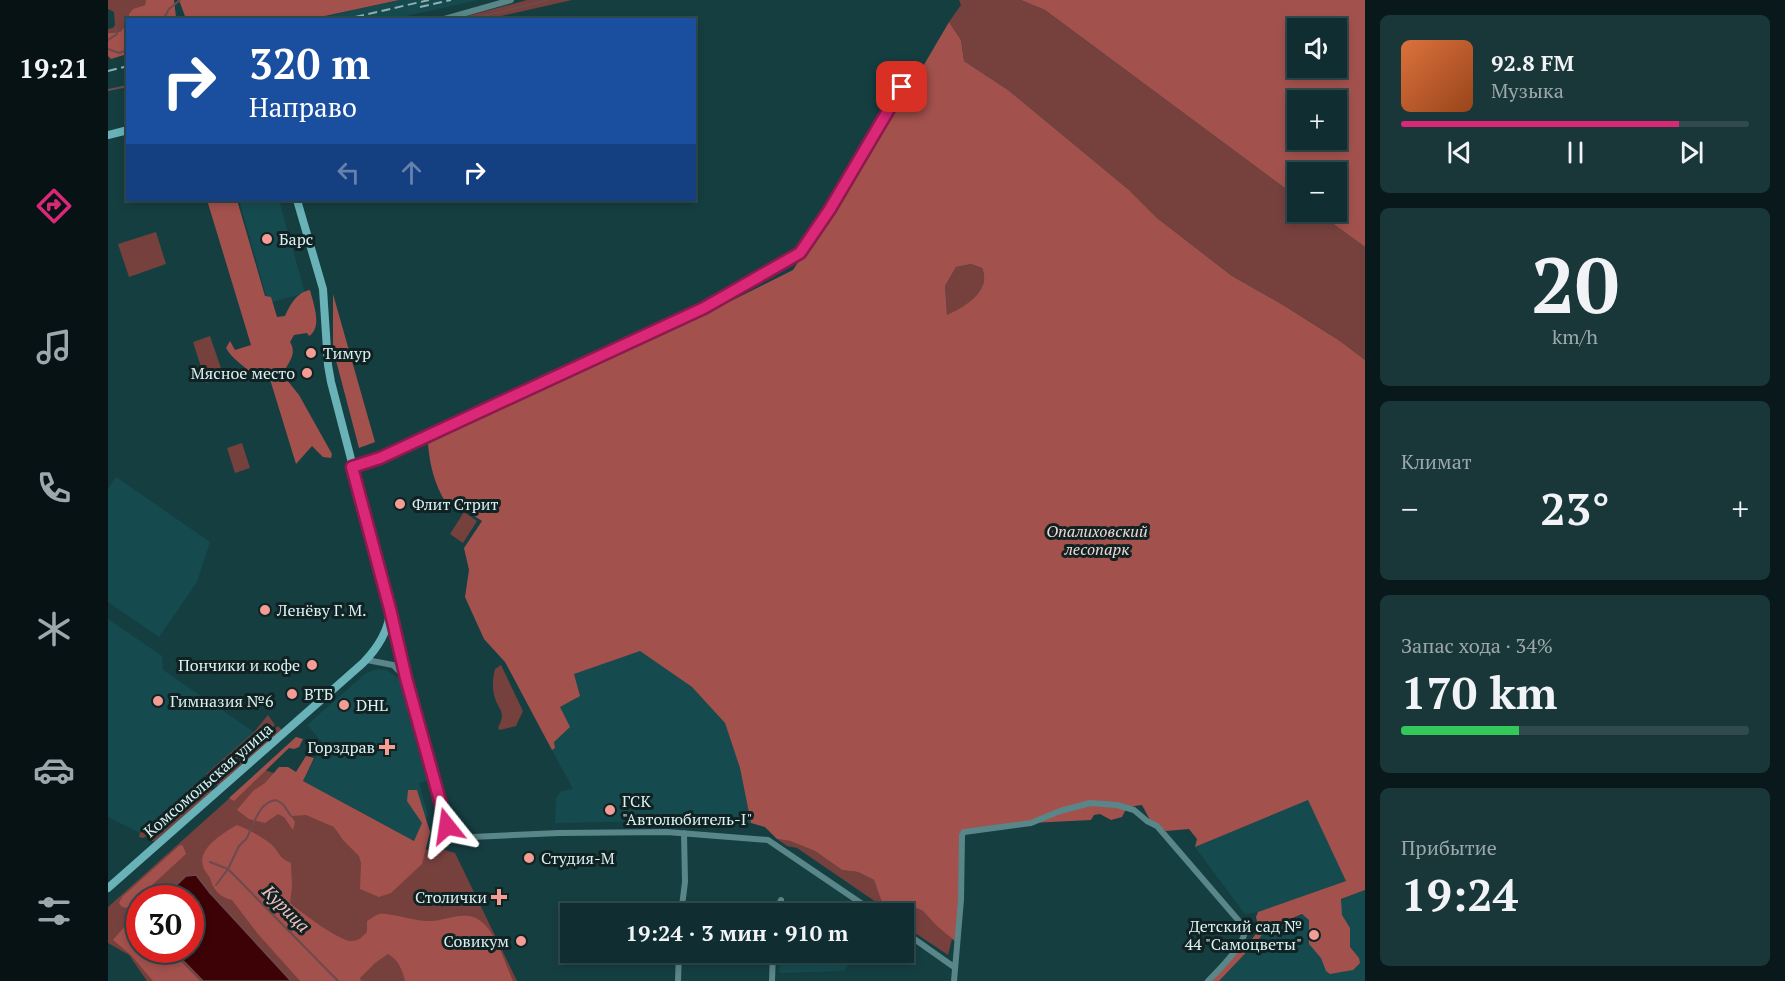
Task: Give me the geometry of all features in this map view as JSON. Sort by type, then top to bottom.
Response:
[{"type":"street","points":[[448,18],[511,0]]},
{"type":"street","points":[[352,467],[380,458],[704,308],[800,253],[830,209],[912,69]]},
{"type":"street","points":[[108,135],[126,130]]},
{"type":"street","points":[[297,201],[323,289],[326,305],[328,365],[352,467],[447,826],[454,834],[463,837],[559,833],[684,833],[768,840],[861,903]]},
{"type":"street","name":"Комсомольская улица","points":[[108,888],[366,660],[386,629],[390,609]]},
{"type":"street","points":[[366,660],[393,665],[402,671],[406,678]]},
{"type":"street","points":[[954,981],[964,832],[1031,823],[1060,811],[1090,803],[1117,805],[1134,810],[1161,830],[1245,928],[1246,933],[1234,952],[1208,981]]},
{"type":"street","points":[[682,903],[685,882],[684,833]]},
{"type":"street","points":[[914,940],[954,967]]},
{"type":"street","points":[[678,981],[679,963]]},
{"type":"street","points":[[772,981],[773,963]]},
{"type":"shaded area","points":[[108,0],[146,0],[145,5],[135,9],[126,18],[126,28],[120,32],[108,33],[108,29],[115,27],[114,12],[108,9]]},
{"type":"shaded area","points":[[399,0],[479,0],[397,18],[320,18]]},
{"type":"shaded area","points":[[527,0],[572,0],[492,18],[460,18]]},
{"type":"shaded area","points":[[959,0],[1021,0],[1045,10],[1287,190],[1287,222],[1331,222],[1365,247],[1365,360],[1340,341],[1283,305],[1232,276],[1157,218],[1129,190],[1008,90],[964,61],[961,40],[949,22],[961,5]]},
{"type":"shaded area","points":[[239,201],[279,201],[305,293],[268,303]]},
{"type":"shaded area","points":[[156,232],[166,264],[129,277],[118,244]]},
{"type":"shaded area","points":[[971,264],[982,268],[984,277],[980,291],[969,303],[947,315],[945,286],[956,267]]},
{"type":"shaded area","points":[[210,336],[224,377],[206,383],[193,342]]},
{"type":"shaded area","points":[[242,443],[250,468],[235,473],[227,448]]},
{"type":"shaded area","points":[[116,477],[210,542],[197,582],[159,637],[108,602],[108,489]]},
{"type":"shaded area","points":[[464,512],[477,521],[463,543],[450,534]]},
{"type":"shaded area","name":"Гимназия №6","points":[[108,619],[162,656],[163,670],[254,732],[140,833],[108,817]]},
{"type":"shaded area","points":[[640,651],[692,687],[725,723],[740,768],[751,823],[660,823],[659,821],[555,823],[556,798],[562,791],[573,789],[552,750],[555,748],[560,707],[573,674]]},
{"type":"shaded area","points":[[501,665],[523,711],[516,726],[500,730],[498,728],[502,714],[494,695],[493,679],[495,669]]},
{"type":"shaded area","points":[[378,669],[386,670],[400,679],[430,780],[419,783],[428,815],[414,841],[303,781],[323,743],[307,725],[366,673]]},
{"type":"shaded area","points":[[268,715],[275,725],[214,779],[210,779],[206,774],[254,732]]},
{"type":"shaded area","points":[[278,726],[282,730],[218,786],[214,783]]},
{"type":"shaded area","points":[[262,769],[298,782],[426,850],[441,849],[455,853],[517,981],[147,981],[135,963],[204,963],[204,885],[133,885]]},
{"type":"shaded area","points":[[199,781],[203,787],[147,836],[139,837],[140,833]]},
{"type":"shaded area","points":[[208,787],[213,791],[155,841],[149,841],[151,838]]},
{"type":"shaded area","points":[[1308,800],[1347,881],[1258,912],[1245,914],[1195,847]]},
{"type":"shaded area","points":[[777,839],[790,841],[815,851],[842,870],[858,872],[874,880],[884,903],[877,903],[797,848],[787,846]]},
{"type":"shaded area","points":[[196,875],[204,885],[177,885],[186,876]]},
{"type":"shaded area","points":[[204,885],[291,981],[203,981],[186,963],[204,963]]},
{"type":"shaded area","name":"Детский сад № 44 \"Самоцветы\"","points":[[1365,890],[1365,981],[1219,981],[1265,930]]},
{"type":"shaded area","points":[[126,891],[126,953],[108,943],[108,907]]},
{"type":"shaded area","points":[[914,907],[923,911],[952,939],[948,955],[914,932]]},
{"type":"shaded area","points":[[780,963],[849,963],[844,971],[779,973]]},
{"type":"green space","points":[[146,0],[174,0],[178,18],[129,18],[133,9],[145,5]]},
{"type":"green space","points":[[179,0],[399,0],[316,18],[186,18]]},
{"type":"green space","points":[[1021,0],[1365,0],[1365,247],[1331,222],[1347,222],[1347,162],[1287,162],[1287,190],[1045,10]]},
{"type":"green space","name":"Опалиховский лесопарк","points":[[949,22],[961,40],[964,61],[1008,90],[1129,190],[1157,218],[1232,276],[1340,341],[1365,360],[1365,890],[1341,899],[1342,915],[1350,928],[1350,947],[1359,958],[1360,963],[1353,970],[1330,974],[1326,971],[1321,958],[1309,944],[1309,920],[1302,914],[1265,930],[1219,981],[1212,981],[1244,942],[1252,939],[1259,930],[1256,917],[1258,912],[1346,881],[1308,800],[1195,847],[1197,839],[1189,829],[1166,831],[1150,820],[1142,805],[1127,807],[1122,817],[1111,820],[1100,814],[1094,815],[1091,820],[1031,823],[964,832],[957,943],[923,911],[914,907],[914,903],[884,903],[874,880],[858,872],[842,870],[815,851],[790,841],[777,839],[765,827],[751,823],[740,768],[725,723],[692,687],[640,651],[574,674],[580,696],[560,707],[570,727],[554,742],[555,748],[552,750],[505,662],[484,639],[465,597],[469,570],[464,548],[482,521],[457,505],[446,503],[433,474],[428,444],[544,387],[705,314],[793,270],[918,75]],"holes":[[[971,264],[982,268],[983,284],[975,297],[969,303],[947,315],[945,286],[956,267]]]},
{"type":"green space","points":[[126,26],[126,54],[111,59],[108,56],[108,33],[120,32]]},
{"type":"green space","points":[[207,201],[237,201],[265,296],[271,297],[277,317],[285,316],[298,296],[310,290],[316,314],[315,327],[309,336],[307,333],[294,335],[290,342],[292,355],[283,375],[299,395],[332,454],[331,458],[323,457],[312,446],[296,464],[269,376],[252,376],[226,348],[230,341],[235,350],[251,345]]},
{"type":"green space","points":[[333,294],[375,442],[359,448],[333,349]]},
{"type":"green space","points":[[296,737],[303,739],[299,747],[289,748],[234,801],[229,798]]},
{"type":"green space","points":[[306,756],[314,758],[303,781],[414,841],[422,823],[407,801],[408,790],[417,790],[430,832],[422,864],[391,893],[379,897],[360,889],[359,856],[334,827],[306,815],[291,816],[295,822],[293,830],[284,817],[278,814],[265,823],[249,819],[237,810],[253,791],[265,783],[279,767],[288,767],[296,772]]},
{"type":"green space","points":[[237,825],[267,841],[291,863],[290,903],[345,940],[351,941],[362,937],[367,932],[367,921],[379,914],[424,921],[470,916],[483,923],[492,934],[513,981],[405,981],[400,966],[388,954],[360,978],[361,981],[300,981],[258,934],[232,900],[224,897],[215,889],[204,868],[202,859],[208,847],[219,836]]},
{"type":"green space","points":[[180,845],[183,846],[186,854],[152,885],[135,885]]},
{"type":"green space","points":[[126,893],[126,908],[119,903]]},
{"type":"green space","points":[[126,925],[126,951],[113,940]]},
{"type":"green space","points":[[138,963],[183,963],[200,981],[153,981]]},
{"type":"waterway","points":[[164,18],[169,9],[180,0]]},
{"type":"waterway","points":[[476,18],[548,0]]},
{"type":"waterway","points":[[108,40],[117,34],[115,27]]},
{"type":"waterway","points":[[108,49],[119,53],[126,51]]},
{"type":"waterway","points":[[108,90],[126,86]]},
{"type":"waterway","points":[[253,824],[259,812],[271,801],[276,800],[283,804],[291,816]]},
{"type":"waterway","points":[[216,885],[228,869],[251,828]]},
{"type":"waterway","name":"Курица","points":[[210,862],[228,869],[338,981]]},
{"type":"railway","points":[[351,18],[429,0]]},
{"type":"railway","points":[[420,7],[451,0]]},
{"type":"railway","points":[[108,71],[126,66]]},
{"type":"place","name":"Барс","points":[[267,239]]},
{"type":"place","name":"Тимур","points":[[311,353]]},
{"type":"place","name":"Мясное место","points":[[307,373]]},
{"type":"place","name":"Флит Стрит","points":[[400,504]]},
{"type":"place","name":"Ленёву Г. М.","points":[[265,610]]},
{"type":"place","name":"Пончики и кофе","points":[[312,665]]},
{"type":"place","name":"ВТБ","points":[[292,694]]},
{"type":"place","name":"Гимназия №6","points":[[158,701]]},
{"type":"place","name":"DHL","points":[[344,705]]},
{"type":"place","name":"Горздрав","points":[[387,747]]},
{"type":"place","name":"ГСК \"Автолюбитель-I\"","points":[[610,810]]},
{"type":"place","name":"Студия-М","points":[[529,858]]},
{"type":"place","name":"Столички","points":[[499,897]]},
{"type":"place","name":"Детский сад № 44 \"Самоцветы\"","points":[[1314,935]]},
{"type":"place","name":"Совикум","points":[[521,941]]},
{"type":"route","points":[[447,826],[352,467],[380,458],[704,308],[800,253],[830,209],[902,87]]}]
